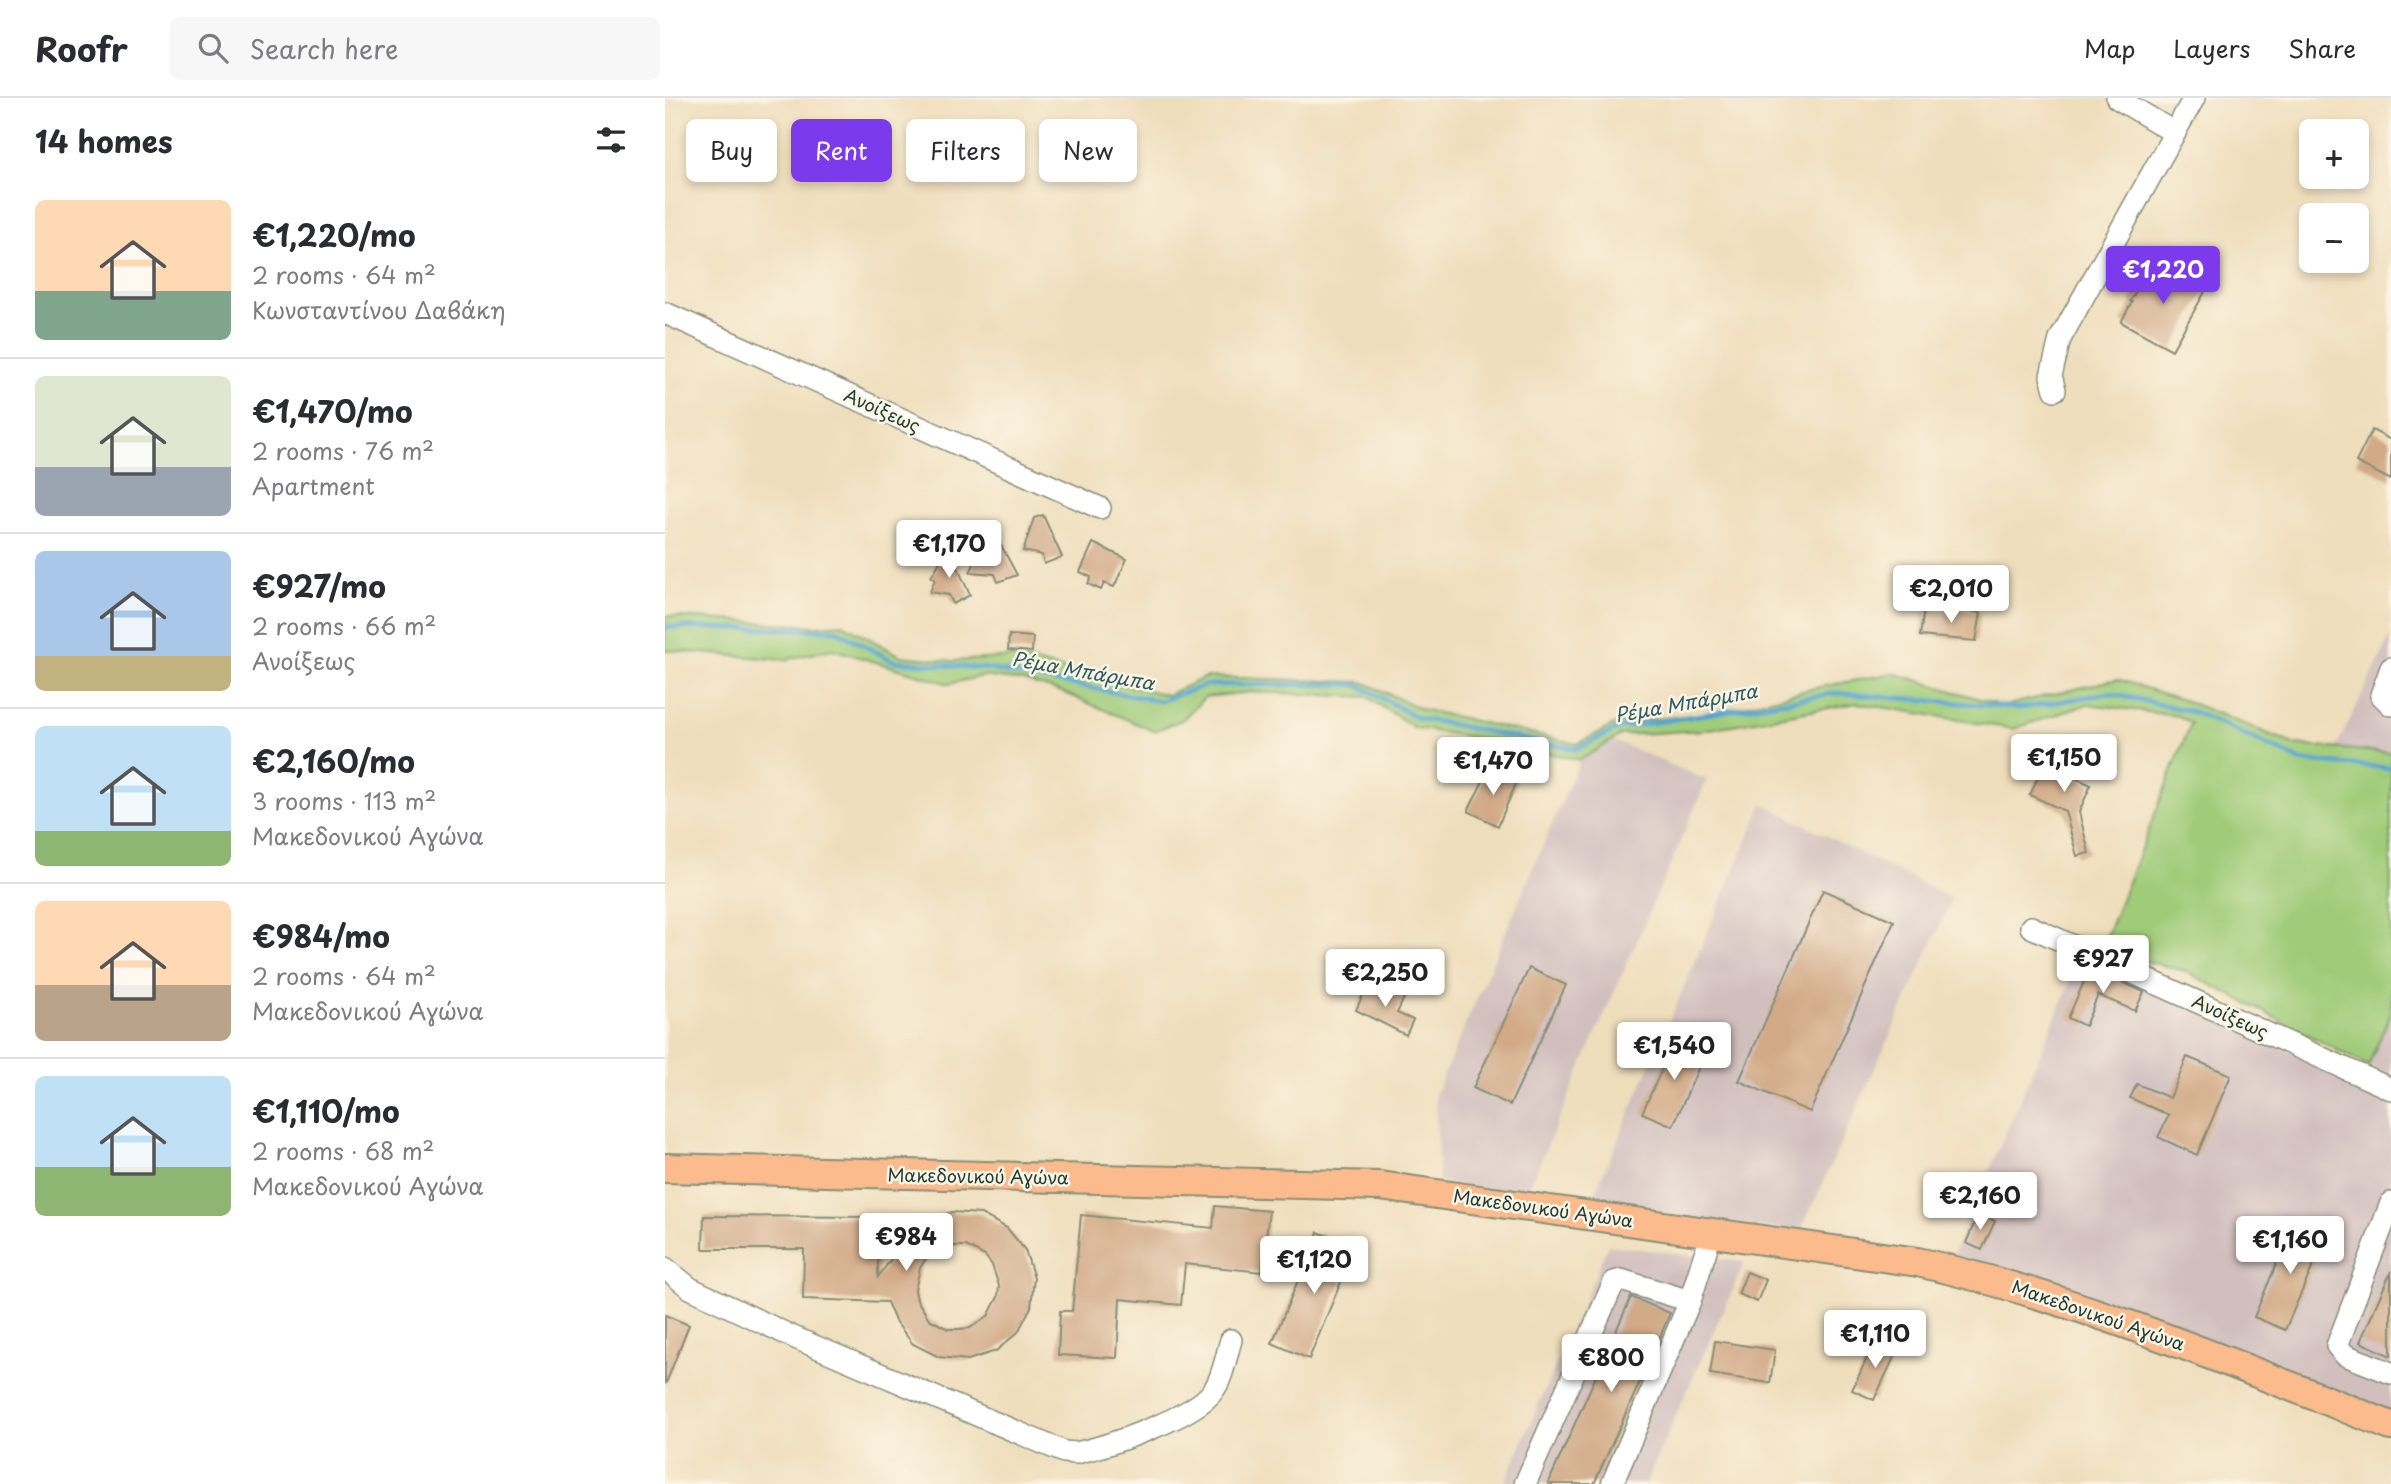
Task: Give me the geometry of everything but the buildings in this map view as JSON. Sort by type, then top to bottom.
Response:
[{"type":"main road","name":"Μακεδονικού Αγώνα","points":[[665,1168],[1380,1186],[1917,1262],[1984,1277],[2117,1321],[2391,1426]]},
{"type":"street","points":[[2117,98],[2175,133]]},
{"type":"street","points":[[2055,390],[2051,376],[2060,339],[2194,98]]},
{"type":"street","name":"Ανοίξεως","points":[[665,313],[1100,508]]},
{"type":"street","points":[[2391,668],[2381,695],[2391,705]]},
{"type":"street","name":"Ανοίξεως","points":[[2031,926],[2391,1089]]},
{"type":"street","points":[[2391,1203],[2337,1346],[2345,1356],[2391,1373]]},
{"type":"street","points":[[1612,1484],[1690,1300],[1711,1234]]},
{"type":"street","points":[[665,1268],[690,1288],[793,1337],[1064,1452],[1076,1453],[1187,1413],[1205,1402],[1215,1389],[1231,1340]]},
{"type":"street","points":[[1525,1484],[1614,1282],[1621,1280],[1690,1300]]},
{"type":"shaded area","points":[[2391,636],[2391,762],[2336,748]]},
{"type":"shaded area","points":[[1613,740],[1707,780],[1526,1194],[1439,1182],[1435,1095],[1580,760]]},
{"type":"shaded area","points":[[1763,804],[1952,899],[1801,1231],[1588,1209]]},
{"type":"shaded area","points":[[2081,958],[2391,1098],[2391,1421],[1952,1257]]},
{"type":"shaded area","points":[[2391,1013],[2391,1076],[2368,1066]]},
{"type":"shaded area","points":[[1608,1245],[1745,1262],[1645,1484],[1504,1484]]},
{"type":"green space","points":[[665,616],[814,626],[843,624],[901,656],[953,661],[1015,657],[1167,695],[1206,677],[1363,682],[1421,709],[1577,744],[1618,723],[1720,712],[1815,688],[1893,673],[2003,706],[2117,679],[2189,702],[2296,745],[2391,753],[2391,1013],[2368,1066],[2185,971],[2101,950],[2191,723],[2178,716],[2088,704],[2013,729],[1857,703],[1704,730],[1621,735],[1580,760],[1478,738],[1415,728],[1367,697],[1253,692],[1205,697],[1182,720],[1154,731],[1062,692],[1023,681],[983,676],[949,684],[832,649],[785,660],[665,650]]},
{"type":"waterway","name":"Ρέμα Μπάρμπα","points":[[665,627],[836,630],[893,661],[989,669],[1160,701],[1206,685],[1356,684],[1418,718],[1576,749],[1620,728],[1837,693],[2022,708],[2109,693],[2194,712],[2302,761],[2391,768]]}]
